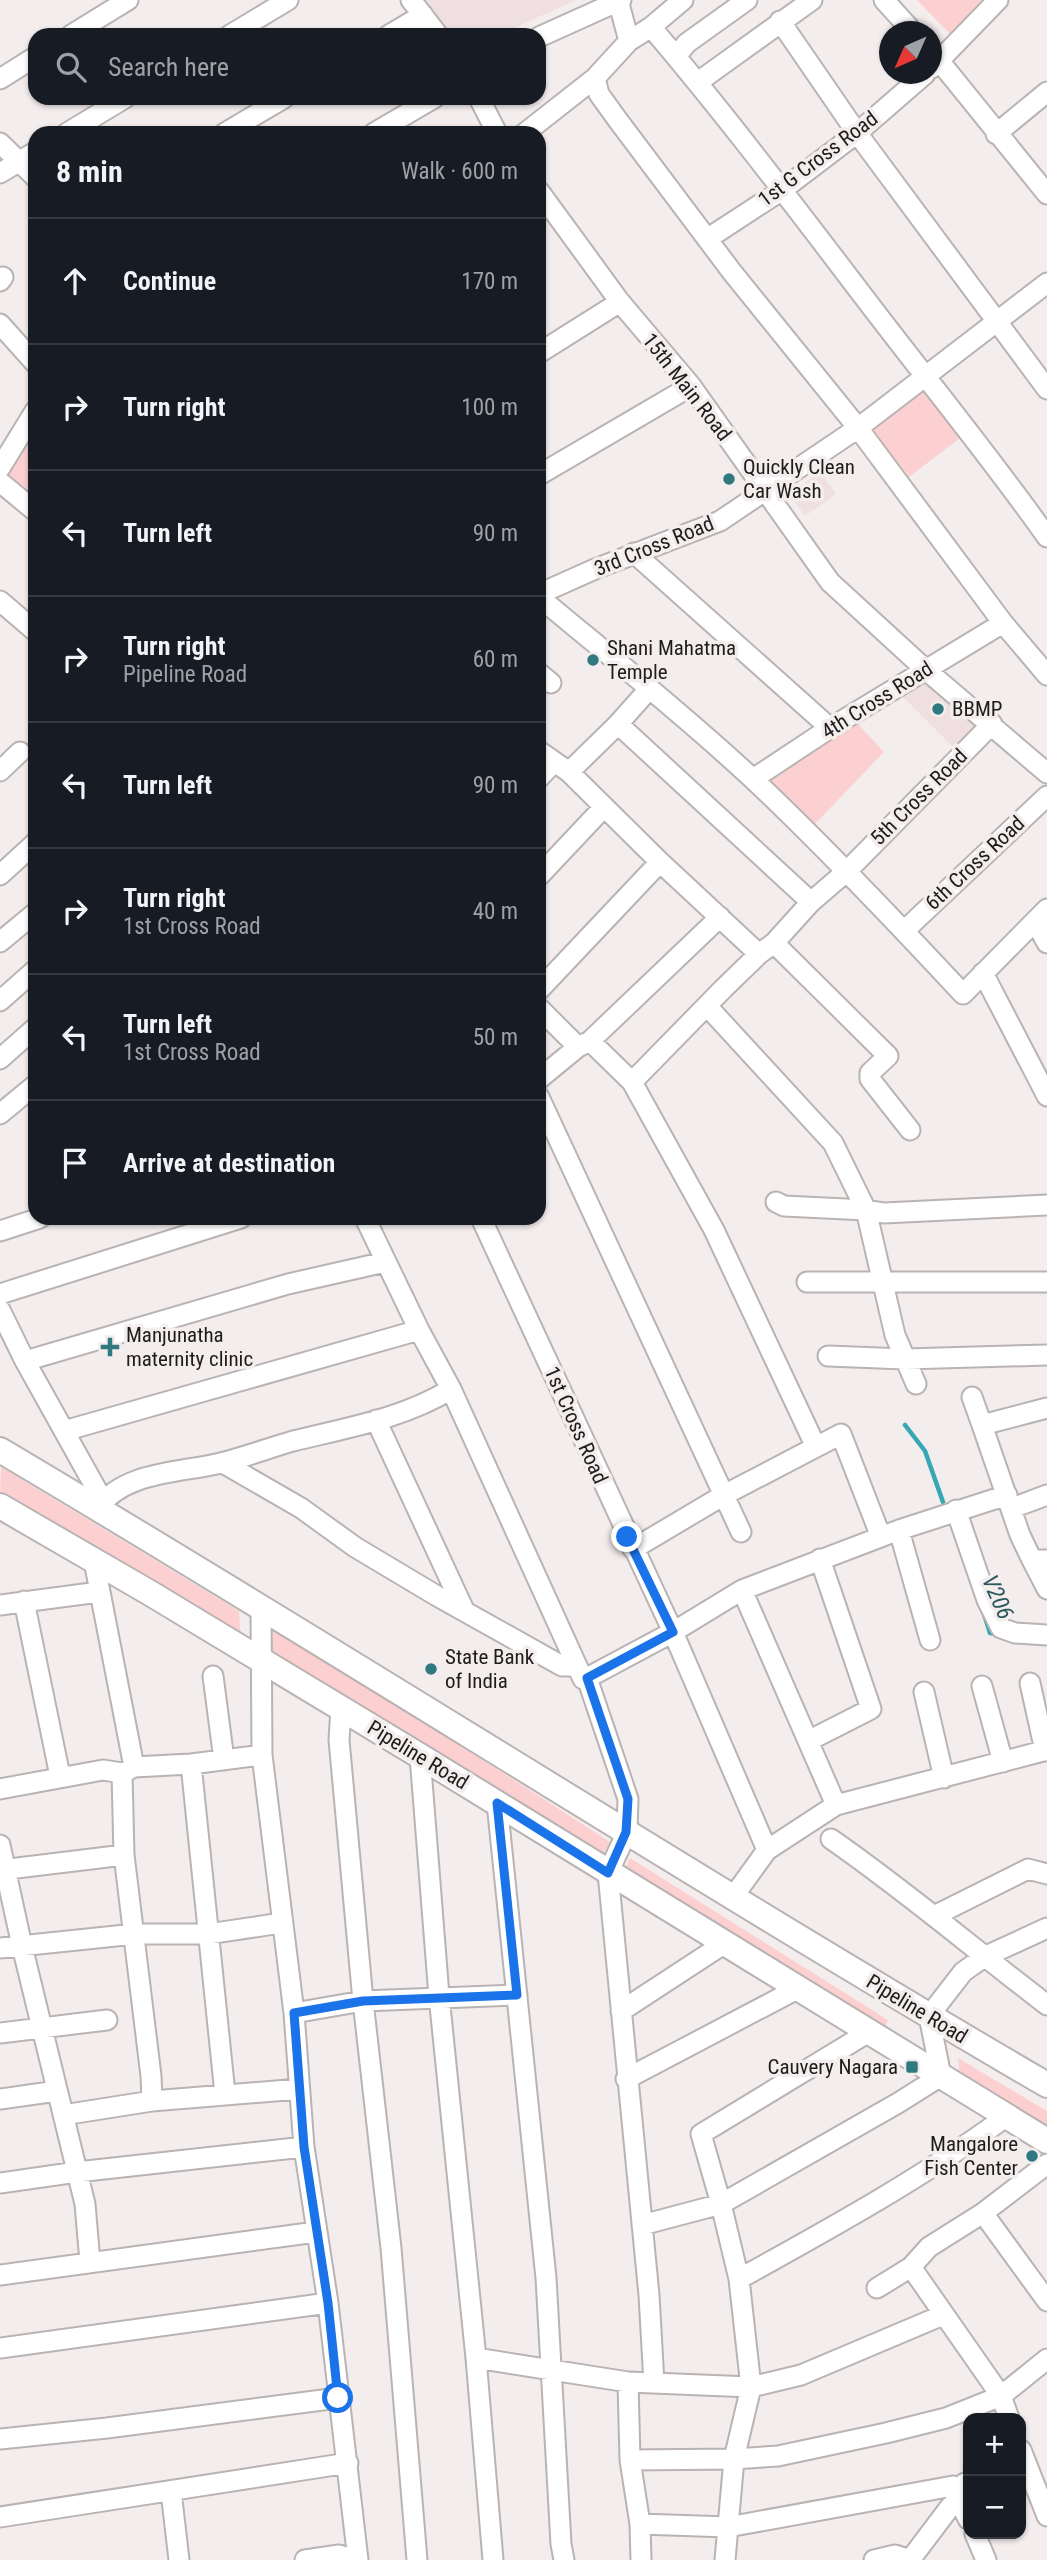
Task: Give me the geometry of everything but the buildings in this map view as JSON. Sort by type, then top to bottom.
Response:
[{"type":"main road","name":"Pipeline Road","points":[[0,1450],[100,1504],[261,1607],[626,1832],[1047,2085]]},
{"type":"main road","name":"Pipeline Road","points":[[0,1506],[262,1660],[1047,2141]]},
{"type":"street","points":[[82,28],[128,0]]},
{"type":"street","points":[[242,28],[288,0]]},
{"type":"street","points":[[546,33],[620,0],[629,41]]},
{"type":"street","points":[[534,126],[595,78],[629,41],[651,27],[683,0]]},
{"type":"street","points":[[676,57],[687,43],[747,0]]},
{"type":"street","points":[[698,82],[812,0]]},
{"type":"street","points":[[884,0],[903,21]]},
{"type":"street","name":"1st G Cross Road","points":[[942,54],[998,0]]},
{"type":"street","points":[[396,28],[417,7],[433,28]]},
{"type":"street","points":[[780,21],[857,133],[1047,388]]},
{"type":"street","points":[[651,27],[698,82],[782,190],[1009,483],[1047,537]]},
{"type":"street","points":[[0,79],[28,61]]},
{"type":"street","points":[[942,75],[1047,194]]},
{"type":"street","points":[[595,78],[598,94],[707,239],[858,428],[1003,623],[1047,675]]},
{"type":"street","name":"1st G Cross Road","points":[[707,239],[782,190],[857,133],[910,84]]},
{"type":"street","points":[[996,134],[1047,92]]},
{"type":"street","points":[[79,126],[113,105]]},
{"type":"street","points":[[237,126],[272,105]]},
{"type":"street","points":[[386,126],[422,105]]},
{"type":"street","points":[[483,105],[493,126]]},
{"type":"street","points":[[0,144],[27,157]]},
{"type":"street","points":[[0,173],[27,157]]},
{"type":"street","name":"15th Main Road","points":[[546,201],[620,302],[691,386],[830,582],[926,670],[1047,773]]},
{"type":"street","name":"3rd Cross Road","points":[[546,592],[634,553],[720,520],[858,428],[1047,283]]},
{"type":"street","points":[[546,349],[620,302]]},
{"type":"street","points":[[0,324],[28,355]]},
{"type":"street","points":[[546,471],[691,386]]},
{"type":"street","points":[[0,468],[28,422]]},
{"type":"street","points":[[0,482],[28,505]]},
{"type":"street","points":[[634,553],[830,728]]},
{"type":"street","points":[[0,601],[28,625]]},
{"type":"street","points":[[546,601],[753,779],[847,871],[962,994],[1041,915]]},
{"type":"street","name":"4th Cross Road","points":[[753,779],[830,728],[1003,623]]},
{"type":"street","points":[[650,688],[618,724],[554,762],[720,917],[767,948],[888,1056],[870,1073],[870,1079],[909,1130]]},
{"type":"street","points":[[618,724],[811,902]]},
{"type":"street","name":"5th Cross Road","points":[[632,1082],[992,724]]},
{"type":"street","points":[[0,771],[20,752]]},
{"type":"street","name":"6th Cross Road","points":[[904,931],[1047,796]]},
{"type":"street","points":[[546,869],[604,807]]},
{"type":"street","points":[[0,875],[28,849]]},
{"type":"street","points":[[546,983],[660,862]]},
{"type":"street","points":[[1041,915],[1047,943]]},
{"type":"street","points":[[546,1074],[584,1044],[720,917]]},
{"type":"street","points":[[0,942],[28,919]]},
{"type":"street","points":[[983,973],[1047,1096]]},
{"type":"street","points":[[0,1001],[28,976]]},
{"type":"street","points":[[707,1006],[834,1143],[866,1210],[895,1335],[916,1384]]},
{"type":"street","points":[[546,1014],[632,1082],[714,1230],[816,1447]]},
{"type":"street","points":[[0,1059],[28,1034]]},
{"type":"street","points":[[0,1114],[28,1091]]},
{"type":"street","points":[[546,1112],[741,1532]]},
{"type":"street","points":[[776,1202],[784,1206],[884,1213],[1047,1205]]},
{"type":"street","points":[[0,1231],[28,1222]]},
{"type":"street","points":[[0,1294],[219,1225]]},
{"type":"street","points":[[368,1225],[451,1389],[582,1672],[628,1799],[626,1832],[608,1873],[649,2295],[654,2384]]},
{"type":"street","name":"1st Cross Road","points":[[484,1225],[673,1632],[767,1850]]},
{"type":"street","points":[[25,1361],[288,1284],[385,1262]]},
{"type":"street","points":[[807,1282],[1047,1282]]},
{"type":"street","points":[[0,1310],[100,1504],[127,1482],[223,1462],[376,1420],[435,1400],[451,1389]]},
{"type":"street","points":[[64,1430],[419,1329]]},
{"type":"street","points":[[828,1356],[905,1359],[1047,1355]]},
{"type":"street","points":[[972,1397],[1020,1535],[1040,1560],[1047,1589]]},
{"type":"street","points":[[982,1425],[1047,1408]]},
{"type":"street","points":[[376,1420],[464,1610]]},
{"type":"street","points":[[633,1549],[724,1495],[841,1434],[890,1534],[930,1640]]},
{"type":"street","points":[[223,1462],[301,1508],[367,1554],[562,1666],[582,1672],[673,1632],[742,1590],[820,1559],[956,1510],[1047,1495]]},
{"type":"street","points":[[956,1510],[987,1601],[1001,1628],[1015,1633],[1047,1635]]},
{"type":"street","points":[[810,1740],[871,1709],[820,1559]]},
{"type":"street","points":[[94,1561],[128,1770],[124,1855],[152,2101]]},
{"type":"street","points":[[742,1590],[810,1740],[836,1805]]},
{"type":"street","points":[[0,1605],[99,1592]]},
{"type":"street","points":[[24,1601],[60,1776]]},
{"type":"street","points":[[261,1607],[262,1755],[294,2013],[304,2147],[328,2303],[348,2463],[356,2560],[339,2555],[304,2560]]},
{"type":"street","points":[[213,1676],[224,1760]]},
{"type":"street","points":[[733,1897],[767,1850],[836,1805],[1046,1751],[1030,1683]]},
{"type":"street","points":[[982,1686],[1003,1762]]},
{"type":"street","points":[[924,1692],[944,1778]]},
{"type":"street","points":[[341,1709],[339,1740],[363,2001],[391,2248],[417,2560]]},
{"type":"street","points":[[0,1789],[103,1770],[128,1770],[262,1755]]},
{"type":"street","points":[[420,1756],[439,1996],[476,2358],[493,2560]]},
{"type":"street","points":[[191,1764],[225,2094]]},
{"type":"street","points":[[497,1803],[546,2278],[564,2560]]},
{"type":"street","points":[[831,1839],[884,1876],[1047,2005]]},
{"type":"street","points":[[0,1845],[3,1870],[85,2204],[90,2262]]},
{"type":"street","points":[[3,1870],[124,1855]]},
{"type":"street","points":[[934,1916],[1028,1869],[1047,1874]]},
{"type":"street","points":[[0,1948],[135,1934],[208,1934],[281,1923]]},
{"type":"street","points":[[642,2225],[721,2204],[877,2116],[941,2076],[929,2016],[963,1972],[984,1957],[1047,1928]]},
{"type":"street","points":[[621,2011],[725,1943]]},
{"type":"street","points":[[626,2079],[797,1989]]},
{"type":"street","points":[[294,2013],[363,2001],[517,1995]]},
{"type":"street","points":[[0,2033],[107,2020]]},
{"type":"street","points":[[725,2560],[734,2459],[751,2387],[739,2278],[701,2134],[869,2032]]},
{"type":"street","points":[[63,2115],[152,2101],[299,2090]]},
{"type":"street","points":[[0,2099],[57,2091]]},
{"type":"street","points":[[739,2278],[884,2197],[967,2145],[1007,2116]]},
{"type":"street","points":[[0,2183],[304,2147]]},
{"type":"street","points":[[877,2288],[911,2267],[929,2247],[1044,2173]]},
{"type":"street","points":[[983,2213],[1047,2301]]},
{"type":"street","points":[[0,2275],[316,2232]]},
{"type":"street","points":[[911,2267],[1000,2396],[1007,2413]]},
{"type":"street","points":[[0,2348],[328,2303]]},
{"type":"street","points":[[476,2358],[628,2382],[751,2387],[801,2375],[943,2315]]},
{"type":"street","points":[[630,2460],[778,2456],[886,2433],[946,2418],[1000,2396],[1047,2359]]},
{"type":"street","points":[[628,2382],[630,2460],[640,2524],[641,2560]]},
{"type":"street","points":[[0,2439],[338,2398]]},
{"type":"street","points":[[0,2516],[348,2463]]},
{"type":"street","points":[[1026,2468],[1047,2516]]},
{"type":"street","points":[[640,2524],[728,2527],[937,2487],[953,2486],[963,2491]]},
{"type":"street","points":[[172,2491],[179,2560]]},
{"type":"street","points":[[874,2560],[895,2555],[910,2560],[963,2492]]},
{"type":"street","points":[[977,2539],[986,2560]]},
{"type":"shaded area","points":[[426,0],[576,0],[514,28],[446,28]]},
{"type":"shaded area","points":[[917,0],[984,0],[951,35],[942,26],[942,21],[937,21]]},
{"type":"shaded area","points":[[924,391],[960,438],[909,477],[873,430]]},
{"type":"shaded area","points":[[28,432],[28,498],[0,475]]},
{"type":"shaded area","points":[[820,472],[836,494],[805,516],[789,494]]},
{"type":"shaded area","name":"BBMP","points":[[924,678],[979,724],[954,748],[900,694]]},
{"type":"shaded area","points":[[856,722],[884,752],[812,827],[767,783]]},
{"type":"shaded area","points":[[1,1467],[239,1611],[241,1641],[0,1501]]},
{"type":"shaded area","points":[[263,1624],[610,1842],[600,1860],[266,1653]]},
{"type":"shaded area","points":[[630,1858],[888,2020],[883,2033],[624,1871]]},
{"type":"shaded area","points":[[958,2058],[1047,2111],[1047,2133],[960,2078]]},
{"type":"waterway","name":"V206","points":[[905,1425],[925,1451],[943,1502]]},
{"type":"waterway","name":"V206","points":[[983,1611],[990,1633],[997,1634]]},
{"type":"place","name":"Quickly Clean Car Wash","points":[[729,479]]},
{"type":"place","name":"Shani Mahatma Temple","points":[[593,660]]},
{"type":"place","name":"BBMP","points":[[938,709]]},
{"type":"place","name":"Manjunatha maternity clinic","points":[[110,1347]]},
{"type":"place","name":"State Bank of India","points":[[431,1669]]},
{"type":"place","name":"Cauvery Nagara","points":[[912,2067]]},
{"type":"place","name":"Mangalore Fish Center","points":[[1032,2156]]},
{"type":"route","points":[[338,2398],[328,2303],[304,2147],[294,2013],[363,2001],[517,1995],[497,1803],[608,1873],[626,1832],[628,1799],[587,1678],[673,1632],[627,1537]]}]
